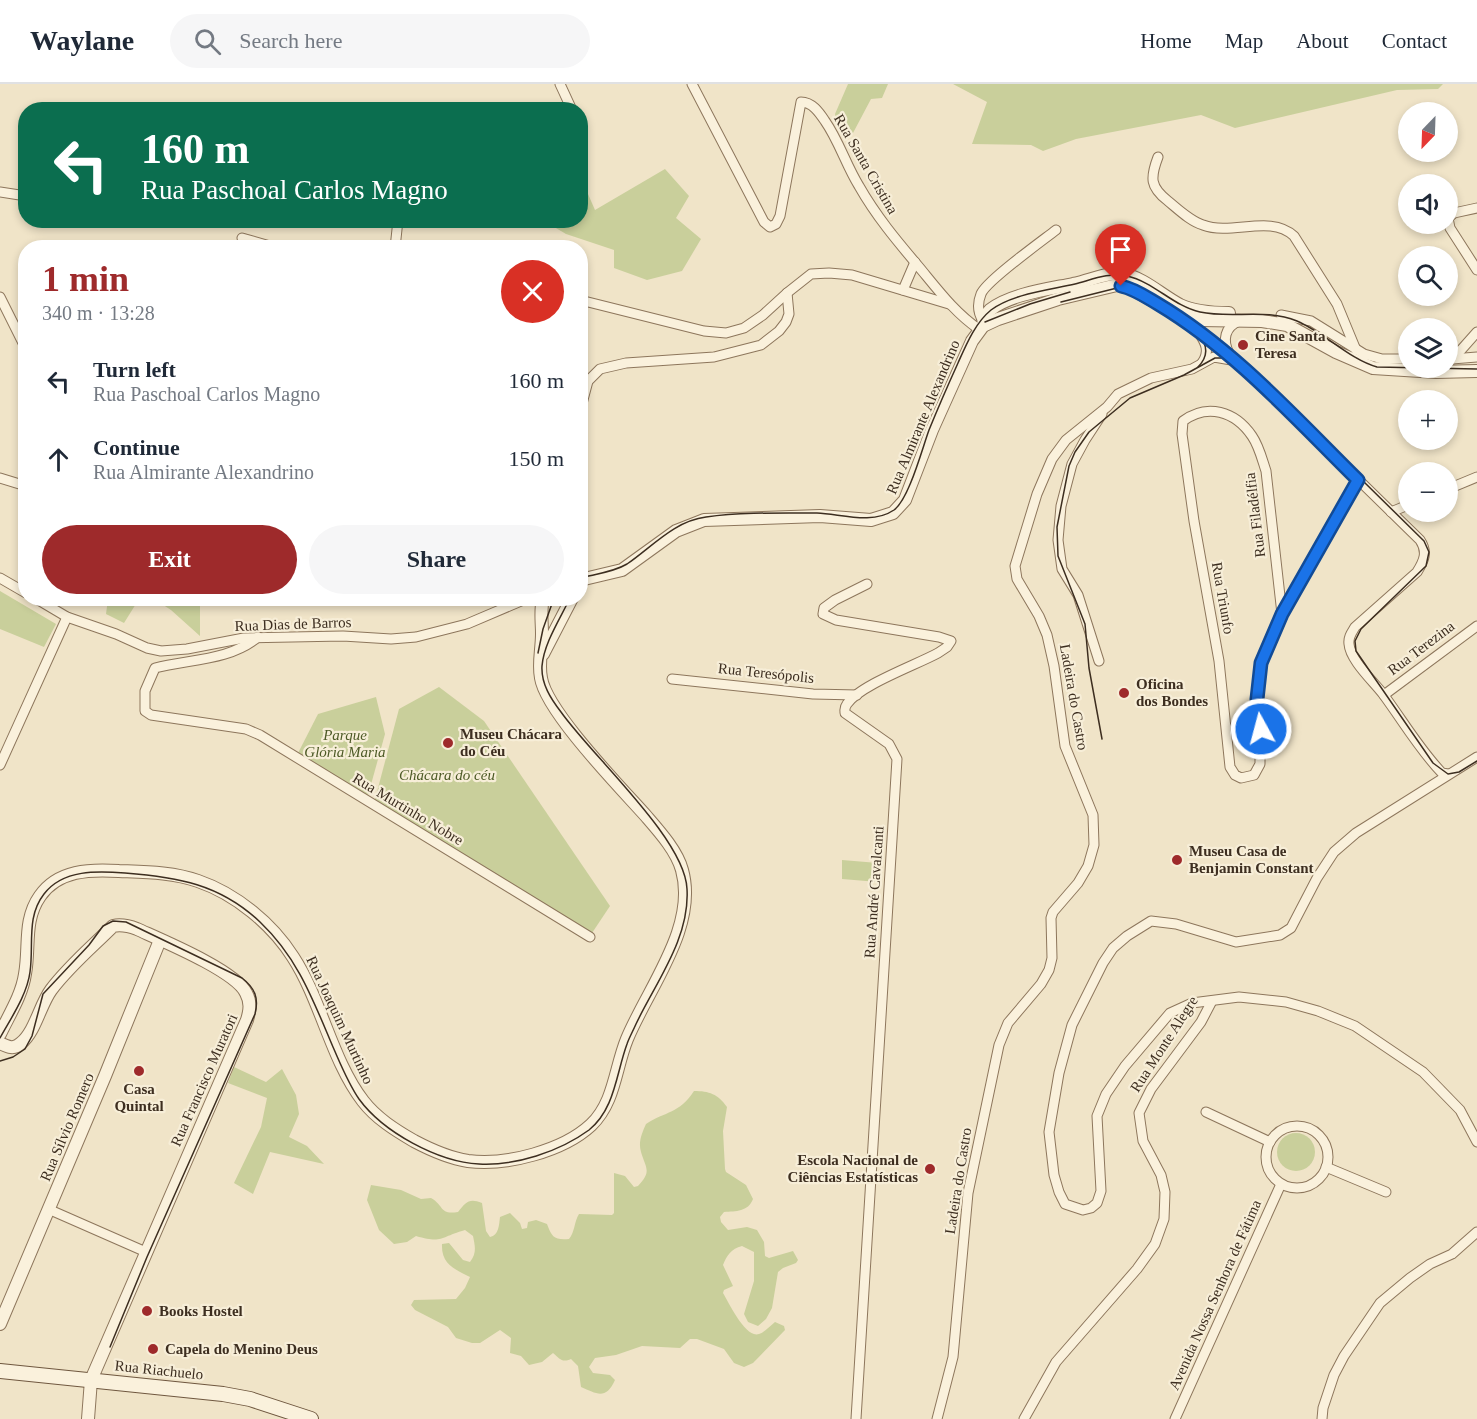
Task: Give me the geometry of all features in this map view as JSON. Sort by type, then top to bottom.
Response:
[{"type":"main road","name":"Rua Riachuelo","points":[[0,1371],[223,1394],[256,1401],[311,1419]]},
{"type":"street","points":[[560,84],[569,102]]},
{"type":"street","name":"Rua Santa Cristina","points":[[692,84],[768,227],[773,227],[780,216],[801,102],[806,102],[816,109],[826,122],[864,195],[881,222],[965,320],[982,326]]},
{"type":"street","points":[[1158,157],[1154,167],[1156,192],[1202,225],[1230,228],[1270,226],[1287,231],[1294,237],[1337,304],[1357,355],[1398,359]]},
{"type":"street","points":[[0,192],[18,195]]},
{"type":"street","points":[[1477,208],[1454,213],[1448,218],[1450,228],[1477,270]]},
{"type":"street","points":[[982,326],[979,305],[984,289],[1056,230]]},
{"type":"street","points":[[242,238],[249,240]]},
{"type":"street","points":[[903,290],[915,262]]},
{"type":"street","points":[[588,302],[704,331],[726,333],[744,328],[763,315],[811,274],[829,273],[852,275],[950,304]]},
{"type":"street","name":"Rua Almirante Alexandrino","points":[[588,579],[622,570],[676,531],[704,520],[820,516],[871,520],[884,518],[896,512],[905,500],[932,430],[972,341],[990,310],[1003,302],[1052,287],[1115,274],[1135,278],[1178,304],[1202,312],[1281,315],[1313,328],[1379,370],[1477,371]]},
{"type":"street","name":"Rua Almirante Alexandrino","points":[[982,326],[1058,299],[1113,285],[1128,287],[1165,308],[1200,320],[1270,322],[1287,325],[1336,352],[1357,355]]},
{"type":"street","points":[[588,381],[600,369],[626,363],[714,357],[761,345],[779,331],[786,322],[789,314],[787,293]]},
{"type":"street","points":[[0,297],[18,332]]},
{"type":"street","points":[[1165,308],[1233,358],[1425,547],[1423,562],[1417,572],[1355,627],[1348,643],[1352,654],[1384,695],[1415,742],[1442,773],[1448,774]]},
{"type":"street","points":[[1233,358],[1226,348],[1225,337],[1232,325],[1239,321]]},
{"type":"street","points":[[1193,327],[1206,346],[1207,354],[1201,365]]},
{"type":"street","points":[[1458,351],[1477,332]]},
{"type":"street","name":"Ladeira do Castro","points":[[937,1419],[953,1357],[968,1193],[999,1045],[1008,1023],[1041,984],[1049,970],[1052,958],[1051,918],[1053,912],[1083,875],[1092,857],[1094,845],[1093,815],[1065,746],[1054,666],[1047,635],[1039,616],[1017,579],[1015,566],[1037,494],[1052,459],[1066,440],[1107,407],[1118,394],[1137,384],[1152,378],[1192,369],[1215,357],[1233,358]]},
{"type":"street","points":[[1458,358],[1477,357]]},
{"type":"street","points":[[1099,661],[1078,595],[1062,569],[1058,540],[1061,507],[1072,465],[1084,440],[1107,407]]},
{"type":"street","name":"Rua Filadélfia","points":[[1182,434],[1183,421],[1208,410],[1220,411],[1229,416],[1252,435],[1259,448],[1266,471],[1282,614]]},
{"type":"street","name":"Rua Triunfo","points":[[1182,434],[1194,521],[1219,661],[1230,767],[1235,775],[1245,778],[1254,775],[1260,764],[1261,729],[1257,699],[1258,681],[1261,663],[1282,614]]},
{"type":"street","points":[[1458,485],[1477,477]]},
{"type":"street","points":[[0,478],[18,484]]},
{"type":"street","points":[[1282,614],[1358,480]]},
{"type":"street","points":[[1391,512],[1398,509]]},
{"type":"street","points":[[0,578],[18,588]]},
{"type":"street","points":[[857,695],[938,653],[951,641],[836,620],[823,615],[824,608],[835,600],[867,584]]},
{"type":"street","name":"Rua Dias de Barros","points":[[48,606],[67,617],[154,650],[187,649],[244,638],[343,636],[391,639],[416,637],[467,624],[510,606]]},
{"type":"street","name":"Rua Joaquim Murtinho","points":[[0,1034],[22,986],[26,971],[30,916],[40,896],[50,885],[61,877],[79,872],[110,870],[179,876],[200,881],[232,897],[258,917],[276,935],[293,956],[305,978],[350,1082],[378,1117],[396,1131],[443,1154],[467,1161],[489,1162],[510,1161],[538,1153],[565,1142],[588,1128],[600,1116],[609,1099],[625,1043],[648,993],[675,945],[685,902],[686,887],[681,866],[672,850],[652,823],[568,726],[542,684],[541,606]]},
{"type":"street","points":[[541,658],[568,606]]},
{"type":"street","points":[[0,765],[67,617]]},
{"type":"street","name":"Rua Terezina","points":[[1384,695],[1477,626]]},
{"type":"street","name":"Rua Murtinho Nobre","points":[[258,638],[244,647],[204,660],[155,668],[145,691],[145,711],[151,715],[246,729],[260,735],[590,937]]},
{"type":"street","name":"Rua Teresópolis","points":[[672,679],[813,694],[857,695]]},
{"type":"street","name":"Rua André Cavalcanti","points":[[856,1419],[897,759],[890,744],[845,713],[845,706],[857,695]]},
{"type":"street","name":"Rua Monte Alegre","points":[[1212,1001],[1192,1002],[1170,1013],[1125,1066],[1106,1095],[1097,1116],[1101,1191],[1097,1203],[1083,1210],[1065,1204],[1054,1175],[1049,1132],[1059,1072],[1072,1025],[1102,963],[1113,948],[1151,921],[1176,924],[1236,942],[1280,934],[1291,928],[1317,878],[1334,852],[1356,832],[1477,758]]},
{"type":"street","name":"Rua Francisco Muratori","points":[[0,1043],[14,1048],[26,1039],[51,991],[65,972],[113,926],[132,927],[160,940],[232,978],[247,993],[250,1006],[247,1020],[92,1380],[88,1419]]},
{"type":"street","name":"Rua Sílvio Romero","points":[[0,1324],[160,940]]},
{"type":"street","points":[[1212,1001],[1239,997],[1286,1002],[1318,1011],[1355,1026],[1422,1072],[1460,1110],[1477,1142]]},
{"type":"street","name":"Rua Monte Alegre","points":[[1024,1419],[1056,1362],[1137,1269],[1155,1244],[1164,1219],[1165,1192],[1161,1175],[1143,1141],[1139,1113],[1151,1089],[1200,1022],[1212,1001]]},
{"type":"street","points":[[1206,1113],[1270,1142]]},
{"type":"street","points":[[1290,1127],[1309,1129],[1323,1142],[1327,1151],[1326,1167],[1320,1178],[1311,1185],[1290,1188],[1274,1178],[1266,1162],[1266,1154],[1270,1142],[1281,1131],[1290,1127]]},
{"type":"street","points":[[1326,1167],[1386,1192]]},
{"type":"street","name":"Avenida Nossa Senhora de Fátima","points":[[1175,1419],[1281,1184]]},
{"type":"street","points":[[48,1209],[146,1252]]},
{"type":"street","points":[[1322,1419],[1323,1408],[1334,1375],[1344,1356],[1380,1303],[1430,1264],[1452,1254],[1477,1232]]},
{"type":"green space","points":[[848,84],[888,84],[882,98],[871,99],[853,133],[838,127],[835,114]]},
{"type":"green space","points":[[953,84],[1443,84],[1438,89],[1397,90],[1235,128],[1201,115],[1076,139],[1043,151],[1031,145],[972,144],[987,102]]},
{"type":"green space","points":[[665,169],[689,196],[676,218],[701,239],[682,271],[647,280],[614,268],[614,250],[566,234],[556,228],[588,228],[588,194],[595,210]]},
{"type":"green space","points":[[0,591],[18,602],[18,606],[25,606],[56,624],[44,647],[0,629]]},
{"type":"green space","points":[[107,606],[135,606],[124,623],[106,614]]},
{"type":"green space","points":[[165,606],[200,606],[200,636]]},
{"type":"green space","name":"Chácara do céu","points":[[439,687],[484,721],[610,906],[590,936],[374,803],[399,709]]},
{"type":"green space","name":"Parque Glória Maria","points":[[376,697],[385,734],[367,799],[296,757],[318,714]]},
{"type":"green space","points":[[842,860],[878,863],[878,882],[842,879]]},
{"type":"green space","points":[[234,1067],[266,1082],[282,1069],[296,1095],[299,1114],[289,1137],[307,1146],[324,1164],[270,1152],[253,1194],[234,1183],[261,1127],[267,1098],[228,1083]]},
{"type":"green space","points":[[694,1091],[713,1094],[727,1107],[723,1131],[725,1169],[746,1185],[753,1199],[745,1209],[724,1212],[720,1217],[721,1222],[728,1230],[747,1227],[757,1230],[764,1242],[765,1256],[769,1258],[793,1251],[798,1260],[778,1272],[772,1308],[766,1319],[758,1326],[748,1322],[744,1314],[754,1281],[754,1252],[742,1246],[738,1247],[728,1255],[723,1265],[733,1286],[724,1290],[723,1293],[743,1326],[754,1334],[759,1334],[775,1322],[784,1326],[785,1330],[753,1363],[744,1367],[734,1363],[724,1349],[697,1339],[690,1339],[680,1348],[642,1346],[616,1355],[595,1358],[589,1367],[593,1373],[610,1375],[615,1380],[608,1391],[601,1394],[581,1387],[578,1366],[571,1359],[559,1359],[553,1353],[542,1362],[529,1365],[521,1356],[510,1353],[511,1338],[500,1330],[480,1343],[472,1343],[456,1338],[448,1327],[415,1310],[411,1305],[414,1300],[456,1299],[470,1277],[446,1261],[442,1244],[449,1243],[463,1260],[470,1262],[475,1252],[473,1236],[465,1230],[441,1239],[416,1236],[407,1242],[394,1244],[379,1230],[367,1200],[371,1185],[401,1190],[421,1199],[431,1198],[445,1211],[452,1213],[458,1212],[471,1201],[482,1203],[486,1231],[490,1237],[497,1232],[500,1217],[510,1213],[520,1223],[522,1229],[527,1228],[528,1222],[536,1220],[547,1224],[555,1237],[569,1239],[579,1214],[612,1215],[614,1213],[614,1173],[625,1176],[634,1187],[638,1186],[647,1170],[640,1145],[646,1124],[683,1104]]},
{"type":"green space","points":[[1296,1133],[1310,1138],[1315,1152],[1310,1166],[1296,1171],[1282,1166],[1277,1152],[1282,1138]]},
{"type":"tram line","points":[[588,576],[622,567],[674,529],[694,519],[733,514],[776,513],[817,513],[866,518],[894,510],[900,504],[910,485],[929,430],[964,349],[985,315],[1020,296],[1100,277],[1120,275],[1137,279],[1181,305],[1200,312],[1285,317],[1307,326],[1357,358],[1377,367],[1477,369]]},
{"type":"tram line","points":[[1061,302],[1117,288],[1169,307]]},
{"type":"tram line","points":[[985,322],[1030,304],[1070,292]]},
{"type":"tram line","points":[[1170,308],[1215,338],[1239,359],[1424,541],[1429,552],[1426,566],[1361,629],[1355,641],[1356,651],[1433,763],[1448,774],[1459,772],[1477,761]]},
{"type":"tram line","points":[[1198,333],[1206,350],[1204,359],[1198,367]]},
{"type":"tram line","points":[[1102,739],[1089,668],[1085,624],[1058,556],[1057,527],[1069,466],[1075,452],[1089,432],[1130,398],[1184,375],[1215,358],[1240,363]]},
{"type":"tram line","points":[[538,653],[551,606]]},
{"type":"tram line","points":[[0,1038],[26,989],[30,972],[35,912],[38,903],[52,886],[71,876],[93,872],[162,877],[197,885],[229,899],[245,909],[273,936],[285,950],[303,980],[351,1087],[369,1111],[397,1134],[446,1158],[463,1162],[493,1164],[522,1160],[551,1151],[589,1130],[598,1122],[610,1101],[629,1039],[677,942],[683,925],[687,889],[682,869],[671,846],[635,798],[575,730],[547,691],[542,673],[543,657],[566,606]]},
{"type":"tram line","points":[[0,1061],[13,1057],[25,1049],[32,1036],[43,994],[89,945],[103,926],[113,921],[126,922],[242,978],[255,994],[255,1014],[147,1257],[110,1347]]},
{"type":"place","name":"Cine Santa Teresa","points":[[1243,345]]},
{"type":"place","name":"Oficina dos Bondes","points":[[1124,693]]},
{"type":"place","name":"Museu Chácara do Céu","points":[[448,743]]},
{"type":"place","name":"Museu Casa de Benjamin Constant","points":[[1177,860]]},
{"type":"place","name":"Casa Quintal","points":[[139,1071]]},
{"type":"place","name":"Escola Nacional de Ciências Estatísticas","points":[[930,1169]]},
{"type":"place","name":"Books Hostel","points":[[147,1311]]},
{"type":"place","name":"Capela do Menino Deus","points":[[153,1349]]},
{"type":"route","points":[[1121,286],[1135,290],[1212,340],[1254,377],[1358,480],[1282,614],[1261,663],[1257,699],[1261,729]]}]
